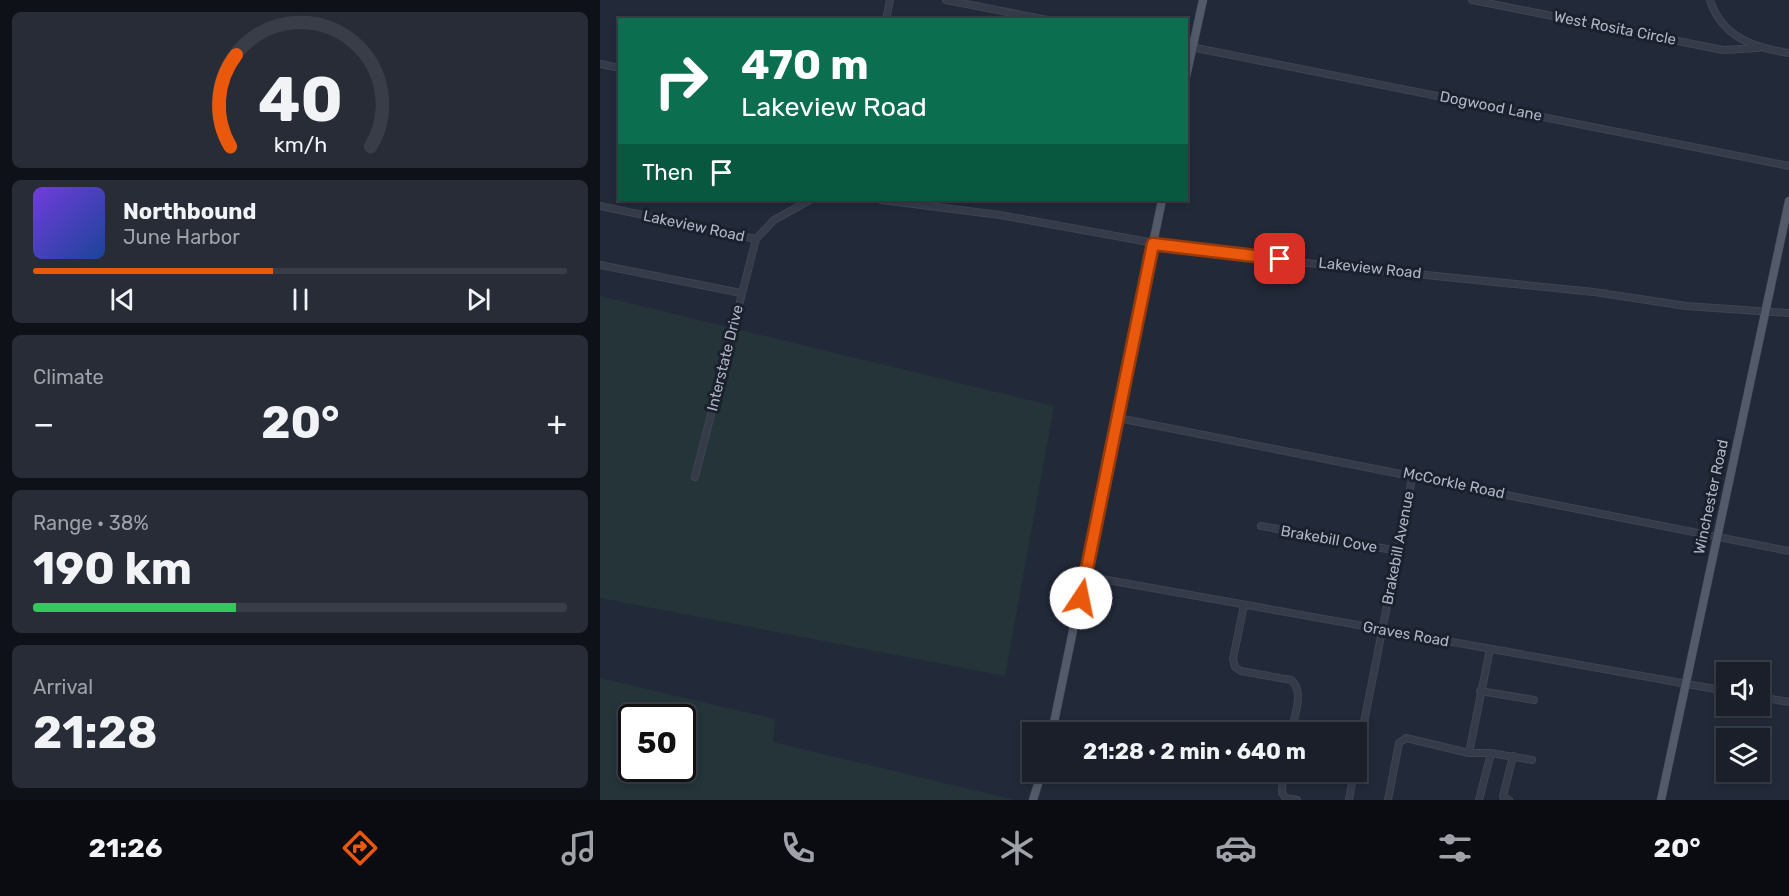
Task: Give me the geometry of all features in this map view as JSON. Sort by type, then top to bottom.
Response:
[{"type":"main road","points":[[1189,46],[1203,0]]},
{"type":"main road","points":[[1054,722],[1162,201]]},
{"type":"main road","name":"Winchester Road","points":[[1661,800],[1789,201]]},
{"type":"main road","points":[[1033,800],[1039,782]]},
{"type":"street","points":[[886,18],[890,0]]},
{"type":"street","points":[[946,0],[1038,18]]},
{"type":"street","name":"West Rosita Circle","points":[[1473,0],[1723,50],[1758,48]]},
{"type":"street","points":[[1710,0],[1727,28],[1743,41],[1758,48],[1789,53]]},
{"type":"street","name":"Dogwood Lane","points":[[1189,46],[1789,166]]},
{"type":"street","points":[[600,64],[618,68]]},
{"type":"street","name":"Lakeview Road","points":[[600,206],[756,239],[774,220],[808,201]]},
{"type":"street","name":"Lakeview Road","points":[[889,201],[1000,215],[1209,253],[1594,292],[1686,306],[1789,313]]},
{"type":"street","name":"Interstate Drive","points":[[695,477],[756,239]]},
{"type":"street","points":[[600,265],[741,293]]},
{"type":"street","name":"McCorkle Road","points":[[1118,418],[1413,474],[1716,538],[1789,551]]},
{"type":"street","name":"Brakebill Avenue","points":[[1364,722],[1413,474]]},
{"type":"street","name":"Brakebill Cove","points":[[1261,526],[1398,551]]},
{"type":"street","name":"Graves Road","points":[[1085,576],[1716,689]]},
{"type":"street","points":[[1244,604],[1233,659],[1235,666],[1241,671],[1292,680],[1299,692],[1293,722]]},
{"type":"street","points":[[1469,753],[1490,649]]},
{"type":"street","points":[[1480,691],[1534,700]]},
{"type":"street","points":[[1770,699],[1789,702]]},
{"type":"street","points":[[1388,800],[1399,743],[1406,738],[1469,753],[1491,753],[1532,760]]},
{"type":"street","points":[[1479,800],[1491,753]]},
{"type":"street","points":[[1509,800],[1503,797],[1514,756]]},
{"type":"street","points":[[1282,782],[1282,793],[1286,798],[1297,800]]},
{"type":"street","points":[[1349,800],[1352,782]]},
{"type":"shaded area","points":[[600,296],[1054,406],[1005,676],[600,598]]},
{"type":"shaded area","points":[[600,678],[775,719],[773,742],[1015,800],[600,800]]},
{"type":"route","points":[[1081,598],[1153,244],[1209,253],[1280,259]]}]
